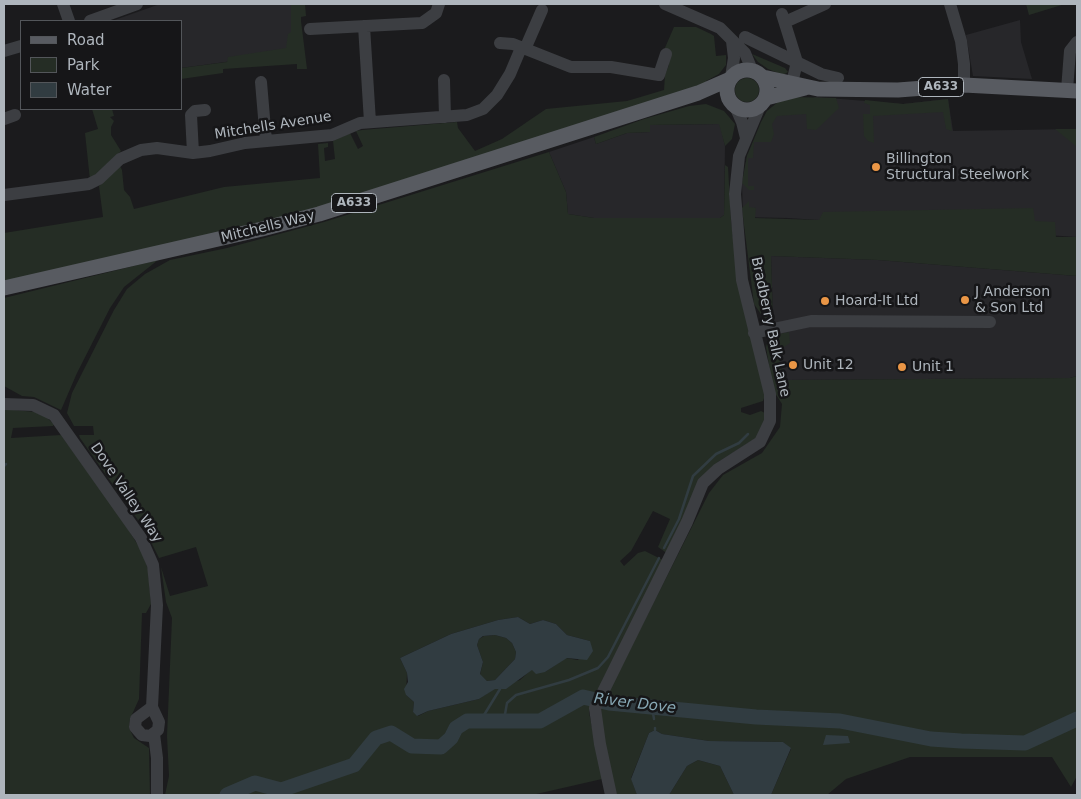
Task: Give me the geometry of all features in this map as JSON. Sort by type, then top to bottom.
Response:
[{"type":"main road","points":[[733,105],[727,89],[731,78],[740,70],[758,73],[798,85]]},
{"type":"main road","points":[[698,93],[750,110],[763,102],[768,87],[758,73]]},
{"type":"main road","name":"Mitchells Way","points":[[4,288],[262,229],[319,214],[698,93],[731,78]]},
{"type":"main road","name":"A633","points":[[763,102],[798,85],[890,90],[964,85],[1072,91]]},
{"type":"street","points":[[63,4],[69,20]]},
{"type":"street","points":[[93,20],[133,4]]},
{"type":"street","points":[[310,29],[422,23],[436,14],[439,4]]},
{"type":"street","points":[[665,4],[712,23],[745,53],[758,73]]},
{"type":"street","points":[[798,85],[796,62],[784,18],[825,4]]},
{"type":"street","points":[[950,4],[961,42],[964,85]]},
{"type":"street","name":"Mitchells Avenue","points":[[4,195],[89,184],[99,179],[120,159],[141,150],[156,148],[193,153],[266,141],[324,137],[360,123],[467,115],[491,102],[503,87],[542,10]]},
{"type":"street","points":[[364,26],[370,122]]},
{"type":"street","points":[[745,37],[821,74],[838,78]]},
{"type":"street","points":[[731,78],[734,58],[732,41]]},
{"type":"street","points":[[1072,91],[1070,51],[1077,42]]},
{"type":"street","points":[[500,43],[523,48],[571,67],[618,68],[659,76],[666,54]]},
{"type":"street","points":[[4,51],[20,46]]},
{"type":"street","points":[[444,80],[446,117]]},
{"type":"street","points":[[261,82],[266,141]]},
{"type":"street","name":"Bradberry Balk Lane","points":[[612,795],[600,744],[595,708],[687,522],[703,483],[718,469],[760,442],[768,430],[771,413],[770,394],[742,280],[735,178],[746,138],[763,102]]},
{"type":"street","points":[[733,105],[742,122],[746,138]]},
{"type":"street","points":[[193,153],[191,115],[195,111],[205,110]]},
{"type":"street","points":[[754,333],[811,321],[990,322]]},
{"type":"street","name":"Dove Valley Way","points":[[4,404],[33,405],[54,416],[141,538],[153,564],[157,604],[152,707]]},
{"type":"street","points":[[152,707],[160,722],[158,730],[154,734],[142,735],[138,732],[135,723],[137,717],[152,707]]},
{"type":"street","points":[[154,734],[157,758],[157,792]]},
{"type":"shaded area","points":[[160,4],[297,4],[299,52],[182,68],[182,20],[115,20]]},
{"type":"shaded area","points":[[1020,20],[1021,42],[1032,79],[973,76],[966,35]]},
{"type":"shaded area","points":[[816,97],[903,104],[948,99],[953,131],[1077,129],[1077,237],[788,218],[743,217],[742,183],[747,156],[767,111]]},
{"type":"shaded area","points":[[720,124],[725,146],[724,215],[720,218],[594,218],[568,214],[566,192],[549,152],[594,137],[596,144],[627,133],[649,132],[649,125]]},
{"type":"shaded area","points":[[771,256],[878,260],[1077,276],[1077,376],[1070,378],[784,380],[777,350],[789,333],[769,336],[765,320],[773,317]]},
{"type":"green space","points":[[291,4],[305,4],[306,16],[301,17],[301,21],[307,69],[297,69],[297,64],[223,69],[223,73],[182,79],[182,68],[227,62],[228,57],[286,48],[288,34],[291,32]]},
{"type":"green space","points":[[1026,4],[1065,4],[1029,15]]},
{"type":"green space","points":[[674,27],[696,27],[711,34],[714,36],[716,56],[726,55],[726,65],[719,74],[706,81],[707,84],[315,211],[4,283],[4,233],[103,217],[99,186],[120,166],[124,190],[130,197],[134,209],[224,187],[320,178],[318,144],[328,143],[328,147],[324,148],[325,161],[335,159],[333,141],[350,133],[358,149],[363,146],[356,131],[457,122],[458,128],[475,151],[502,139],[546,109],[627,101],[664,90],[665,75],[669,65],[664,50]]},
{"type":"green space","points":[[752,54],[785,68],[788,72],[783,75],[768,69],[758,62]]},
{"type":"green space","points":[[747,78],[756,81],[759,90],[756,99],[747,102],[738,99],[735,90],[738,81]]},
{"type":"green space","points":[[792,97],[836,98],[839,108],[816,130],[807,129],[806,114],[777,116],[772,124],[774,134],[771,142],[754,142],[753,158],[748,158],[748,186],[754,186],[754,190],[749,190],[742,183],[747,156],[761,122],[767,111],[778,102]]},
{"type":"green space","points":[[948,99],[952,131],[946,129],[943,112],[873,116],[874,143],[868,141],[864,136],[863,114],[870,114],[870,105],[864,103],[865,100],[903,104]]},
{"type":"green space","points":[[706,104],[724,111],[735,124],[732,139],[725,146],[719,124],[650,125],[650,132],[627,133],[596,144],[594,137],[644,119],[689,106]]},
{"type":"green space","points":[[92,110],[112,110],[114,116],[110,117],[114,121],[111,127],[111,135],[121,151],[90,180],[85,133],[98,129]]},
{"type":"green space","points":[[1055,129],[1077,129],[1077,147]]},
{"type":"green space","points":[[549,152],[566,192],[568,214],[594,218],[720,218],[724,215],[725,165],[728,167],[731,220],[738,280],[765,395],[763,401],[741,408],[741,412],[750,415],[761,411],[767,414],[761,435],[718,462],[668,554],[658,547],[670,519],[653,511],[631,551],[620,561],[624,566],[638,553],[645,551],[665,561],[604,677],[589,712],[602,779],[532,795],[165,795],[169,776],[167,736],[172,618],[166,602],[161,567],[170,596],[208,586],[196,547],[159,558],[145,530],[80,438],[79,435],[94,435],[93,426],[74,426],[67,413],[72,393],[114,310],[127,289],[145,274],[170,260],[227,248],[324,222]],"holes":[[[518,617],[530,624],[543,620],[556,624],[567,635],[590,641],[578,660],[566,658],[545,672],[532,669],[520,680],[495,688],[479,699],[428,711],[418,716],[413,712],[414,702],[406,695],[407,673],[400,658],[451,634],[498,620]]]},
{"type":"green space","points":[[749,201],[749,207],[756,208],[755,218],[819,220],[823,212],[1033,208],[1035,221],[1055,222],[1056,237],[1077,237],[1077,276],[878,260],[771,256],[773,317],[765,320],[754,304],[742,208]]},
{"type":"green space","points":[[158,260],[124,287],[110,308],[77,373],[61,410],[34,397],[22,396],[4,386],[4,298]]},
{"type":"green space","points":[[789,332],[790,343],[778,351],[784,380],[1070,378],[1077,376],[1077,776],[1071,787],[1052,757],[910,757],[846,779],[827,795],[771,795],[791,749],[783,742],[709,741],[662,734],[655,730],[649,733],[631,778],[637,795],[616,795],[602,732],[601,707],[709,493],[723,475],[762,453],[780,427],[782,404],[773,390],[766,347],[769,336]]},
{"type":"green space","points":[[4,409],[35,412],[46,417],[54,424],[53,426],[13,428],[11,438],[61,435],[123,521],[141,550],[148,569],[151,604],[146,613],[142,613],[139,699],[130,719],[129,728],[134,738],[149,748],[150,795],[4,795]]},
{"type":"green space","points":[[495,635],[506,638],[512,643],[516,652],[515,659],[495,680],[487,681],[480,675],[483,662],[477,645],[479,639],[484,636]]},
{"type":"green space","points":[[698,760],[720,766],[734,795],[669,795],[687,766]]},
{"type":"water","points":[[518,617],[530,624],[543,620],[556,624],[567,635],[590,641],[593,651],[587,660],[567,658],[545,672],[536,674],[532,670],[506,689],[495,689],[479,699],[428,711],[417,716],[413,712],[414,702],[406,695],[404,689],[408,682],[407,673],[400,658],[451,634],[498,620]],"holes":[[[495,635],[506,638],[512,643],[516,652],[515,659],[495,680],[487,681],[480,674],[483,662],[477,645],[479,639],[483,636]]]},
{"type":"water","points":[[655,730],[662,734],[709,741],[783,742],[791,748],[771,795],[734,795],[720,766],[698,760],[687,766],[669,795],[637,795],[631,779],[649,733]]},
{"type":"water","points":[[826,735],[848,736],[850,743],[823,745]]},
{"type":"waterway","points":[[664,548],[679,519],[693,476],[716,454],[739,443],[748,434]]},
{"type":"waterway","points":[[504,720],[507,703],[516,695],[569,680],[598,668],[608,657],[659,558]]},
{"type":"waterway","points":[[481,720],[500,689]]},
{"type":"waterway","name":"River Dove","points":[[227,795],[255,783],[281,790],[354,765],[376,738],[391,733],[412,746],[441,747],[451,738],[456,728],[467,721],[540,721],[583,697],[609,703],[756,717],[840,721],[931,739],[961,741],[1025,743],[1077,719]]},
{"type":"waterway","points":[[652,707],[654,719]]},
{"type":"place","name":"Billington Structural Steelwork","points":[[876,167]]},
{"type":"place","name":"J Anderson & Son Ltd","points":[[965,300]]},
{"type":"place","name":"Hoard-It Ltd","points":[[825,301]]},
{"type":"place","name":"Unit 12","points":[[793,365]]},
{"type":"place","name":"Unit 1","points":[[902,367]]}]
